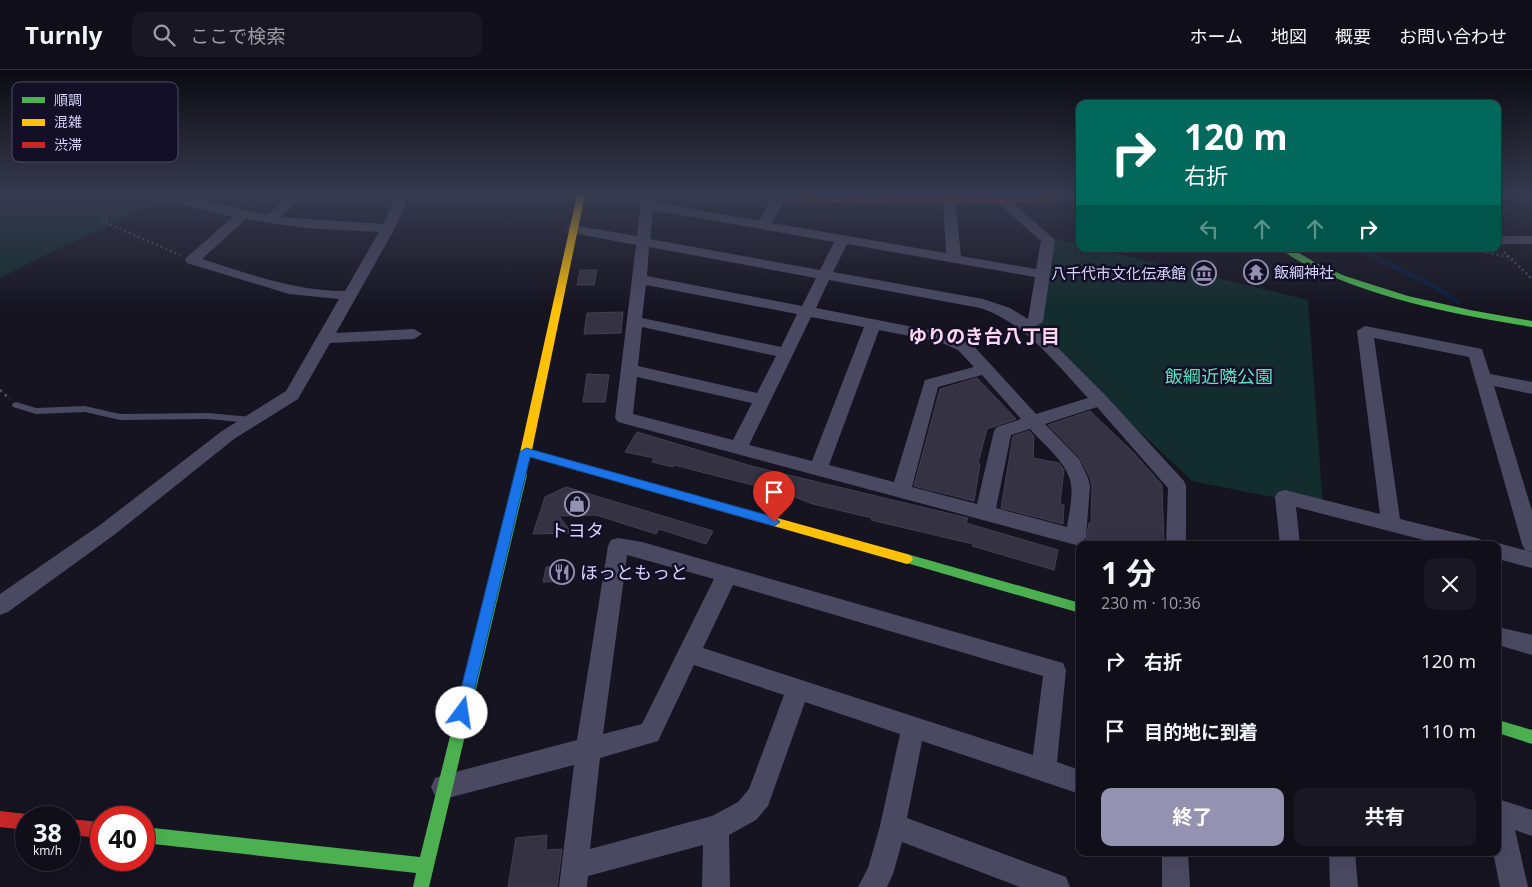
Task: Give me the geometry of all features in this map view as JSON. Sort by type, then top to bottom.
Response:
[{"type":"street","points":[[192,260],[222,233]]},
{"type":"street","points":[[0,606],[107,530],[228,435],[292,395],[385,233]]},
{"type":"street","points":[[421,887],[526,452],[572,233]]},
{"type":"street","points":[[601,233],[983,304],[1005,311],[1026,324],[1100,400],[1177,486],[1176,541]]},
{"type":"street","points":[[640,279],[873,324],[950,340],[964,346],[1072,464],[1079,478],[1076,537],[624,418],[644,233]]},
{"type":"street","points":[[803,233],[1042,274]]},
{"type":"street","points":[[952,233],[954,259]]},
{"type":"street","points":[[1026,324],[1035,322],[1044,280],[1042,274],[1048,240],[1040,233]]},
{"type":"street","points":[[738,449],[842,240]]},
{"type":"street","points":[[1501,240],[1532,240]]},
{"type":"street","points":[[1290,252],[1304,261],[1328,272],[1392,293],[1480,316],[1532,324]]},
{"type":"street","points":[[192,260],[280,287],[328,296],[348,295]]},
{"type":"street","points":[[635,321],[786,353]]},
{"type":"street","points":[[818,469],[873,324]]},
{"type":"street","points":[[1391,524],[1365,331],[1476,353],[1532,544]]},
{"type":"street","points":[[325,338],[414,334]]},
{"type":"street","points":[[901,491],[931,384],[985,369]]},
{"type":"street","points":[[630,370],[762,400]]},
{"type":"street","points":[[1484,378],[1532,388]]},
{"type":"street","points":[[985,513],[1003,431],[1100,400]]},
{"type":"street","points":[[526,452],[1076,607]]},
{"type":"street","points":[[1290,541],[1285,497],[1457,541]]},
{"type":"street","points":[[798,689],[759,797],[748,811],[716,828],[574,877],[588,751],[618,546],[642,550],[1055,670],[1044,770]]},
{"type":"street","points":[[1501,552],[1532,560]]},
{"type":"street","points":[[444,787],[588,751],[650,733],[687,653],[727,575]]},
{"type":"street","points":[[1501,637],[1532,645]]},
{"type":"street","points":[[687,653],[1076,781]]},
{"type":"street","points":[[872,887],[880,874],[893,826],[913,727]]},
{"type":"street","points":[[1501,728],[1532,736]]},
{"type":"street","points":[[1501,814],[1532,823]]},
{"type":"street","points":[[0,819],[15,821]]},
{"type":"street","points":[[893,826],[1028,882],[1056,887]]},
{"type":"street","points":[[1501,827],[1514,887]]},
{"type":"street","points":[[716,828],[716,887]]},
{"type":"street","points":[[155,836],[425,866]]},
{"type":"street","points":[[1175,856],[1176,887]]},
{"type":"street","points":[[1342,856],[1344,887]]},
{"type":"lane","points":[[16,405],[36,411],[85,409],[120,417],[190,415],[254,420]]},
{"type":"path","points":[[130,233],[192,260]]},
{"type":"path","points":[[1501,250],[1512,258],[1532,280]]},
{"type":"path","points":[[1482,252],[1512,258]]},
{"type":"green space","points":[[0,233],[94,233],[36,259],[0,279]]},
{"type":"green space","name":"飯綱近隣公園","points":[[1052,238],[1076,243],[1076,252],[1110,252],[1308,300],[1323,507],[1192,481],[1025,324],[1037,323]]},
{"type":"building","points":[[580,270],[597,270],[594,285],[577,285]]},
{"type":"building","points":[[623,312],[621,333],[584,334],[587,313]]},
{"type":"building","points":[[587,374],[609,375],[605,402],[583,402]]},
{"type":"building","points":[[977,378],[1016,419],[987,429],[978,463],[980,464],[974,501],[914,486],[940,389]]},
{"type":"building","points":[[1090,411],[1134,453],[1162,485],[1164,541],[1086,540],[1089,523],[1091,524],[1092,486],[1090,478],[1080,458],[1048,425]]},
{"type":"building","points":[[1029,431],[1034,436],[1033,458],[1059,463],[1064,470],[1060,504],[1064,505],[1063,524],[1001,508],[1013,436]]},
{"type":"building","points":[[637,432],[755,467],[968,518],[966,523],[1058,550],[1054,570],[972,546],[973,544],[871,520],[872,518],[813,504],[784,493],[674,465],[673,467],[652,462],[654,458],[625,452]]},
{"type":"building","points":[[566,487],[713,531],[706,544],[659,529],[656,534],[596,515],[559,516],[572,533],[533,534],[545,497]]},
{"type":"building","points":[[571,566],[569,581],[543,582],[546,567]]},
{"type":"building","points":[[547,835],[546,850],[562,849],[557,887],[508,887],[516,838]]},
{"type":"waterway","points":[[1365,252],[1430,284],[1458,302]]},
{"type":"traffic: fast","points":[[1291,252],[1313,264],[1373,289],[1438,306],[1532,324]]},
{"type":"traffic: fast","points":[[421,887],[521,475]]},
{"type":"traffic: fast","points":[[907,559],[1076,607]]},
{"type":"traffic: fast","points":[[1501,728],[1532,737]]},
{"type":"traffic: fast","points":[[155,836],[425,866]]},
{"type":"traffic: slow","points":[[521,475],[573,233]]},
{"type":"traffic: slow","points":[[526,452],[907,559]]},
{"type":"traffic: jam","points":[[0,819],[15,821]]},
{"type":"traffic: jam","points":[[80,828],[90,829]]},
{"type":"place","name":"飯綱神社","points":[[1256,272]]},
{"type":"place","name":"八千代市文化伝承館","points":[[1204,273]]},
{"type":"place","name":"トヨタ","points":[[577,504]]},
{"type":"place","name":"ほっともっと","points":[[562,572]]},
{"type":"district","name":"ゆりのき台八丁目","points":[[984,336]]},
{"type":"route","points":[[462,713],[526,452],[774,522]]}]
